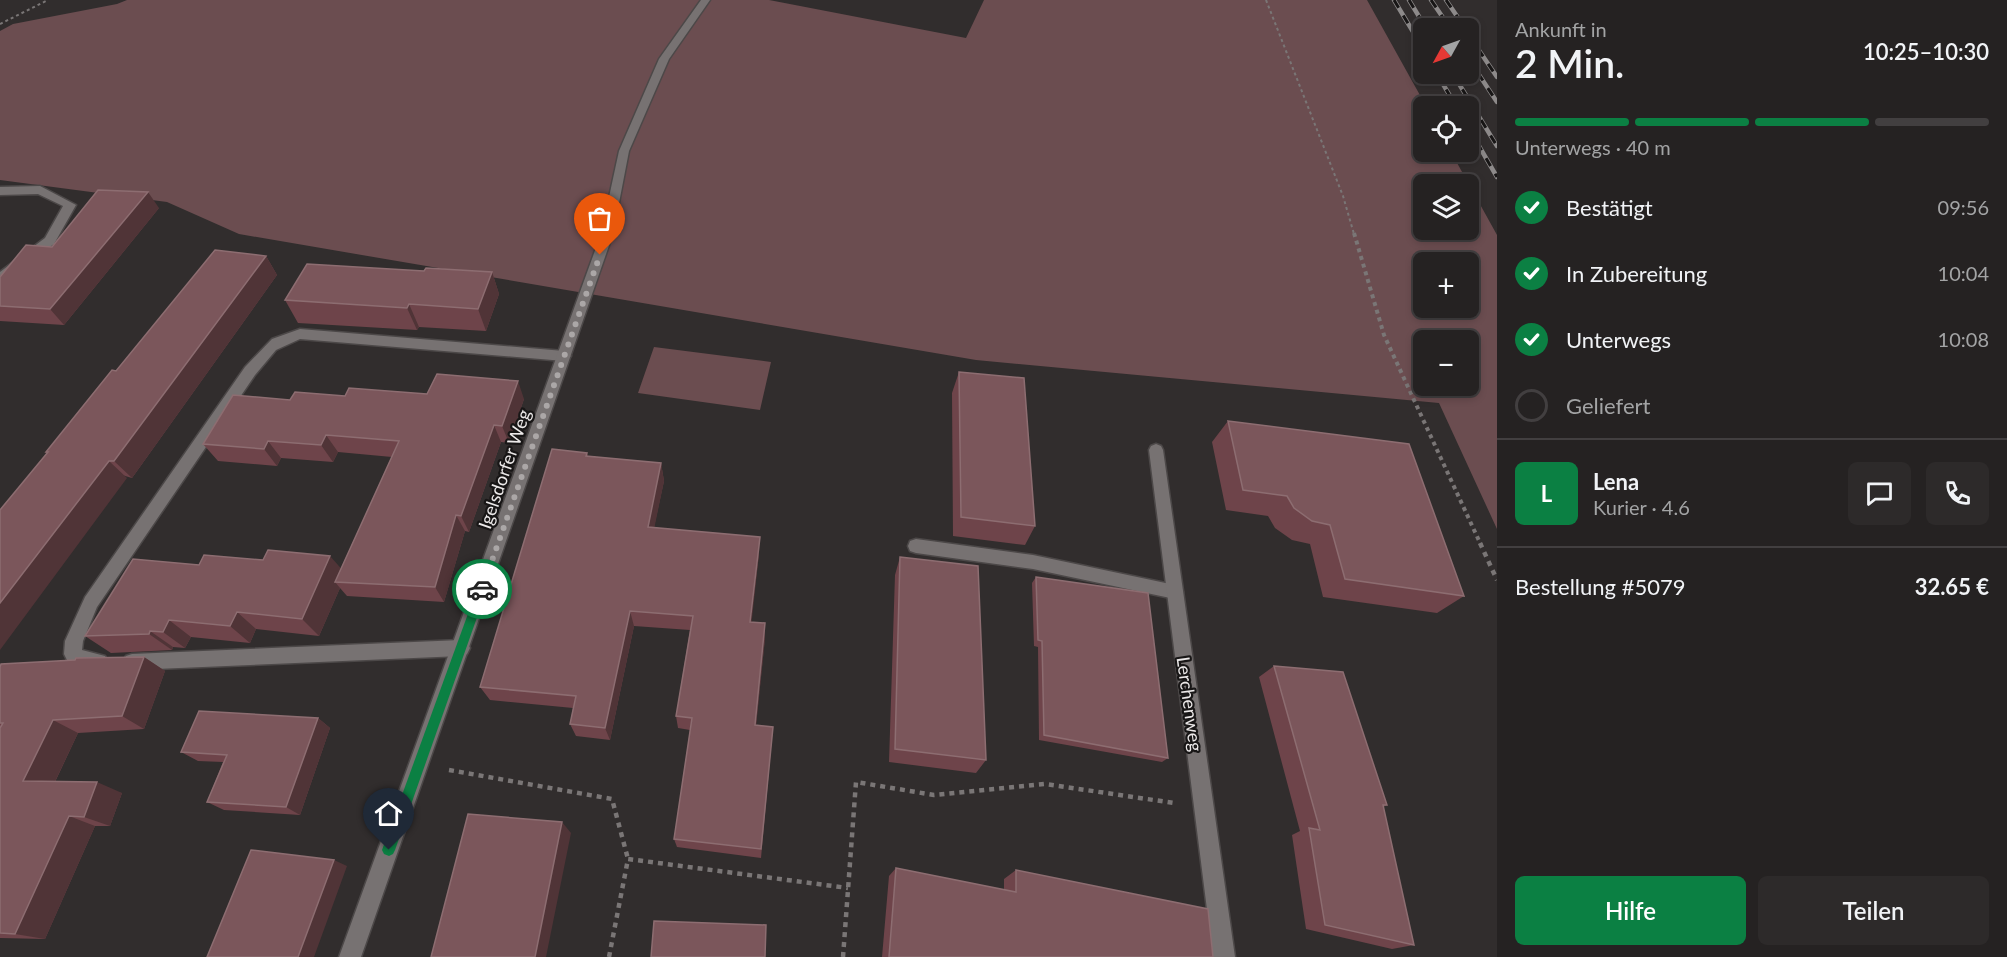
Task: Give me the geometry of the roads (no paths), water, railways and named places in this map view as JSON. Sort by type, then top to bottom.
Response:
[{"type":"street","name":"Igelsdorfer Weg","points":[[350,957],[607,234],[624,151],[664,59],[705,0]]},
{"type":"street","points":[[0,191],[40,190],[70,205],[50,241],[0,278]]},
{"type":"street","points":[[461,648],[106,663],[83,660],[73,654],[74,641],[91,602],[250,371],[271,346],[282,338],[300,334],[564,356]]},
{"type":"street","name":"Lerchenweg","points":[[1156,450],[1224,957]]},
{"type":"street","points":[[916,546],[1033,562],[1175,592]]},
{"type":"railway","points":[[1394,0],[1413,32]]},
{"type":"railway","points":[[1409,0],[1420,18]]},
{"type":"railway","points":[[1431,0],[1443,18]]},
{"type":"railway","points":[[1446,0],[1458,18]]},
{"type":"railway","points":[[1479,50],[1497,77]]},
{"type":"railway","points":[[1479,75],[1497,102]]},
{"type":"railway","points":[[1443,84],[1450,96]]},
{"type":"railway","points":[[1459,84],[1497,146]]},
{"type":"railway","points":[[1479,146],[1497,177]]}]
